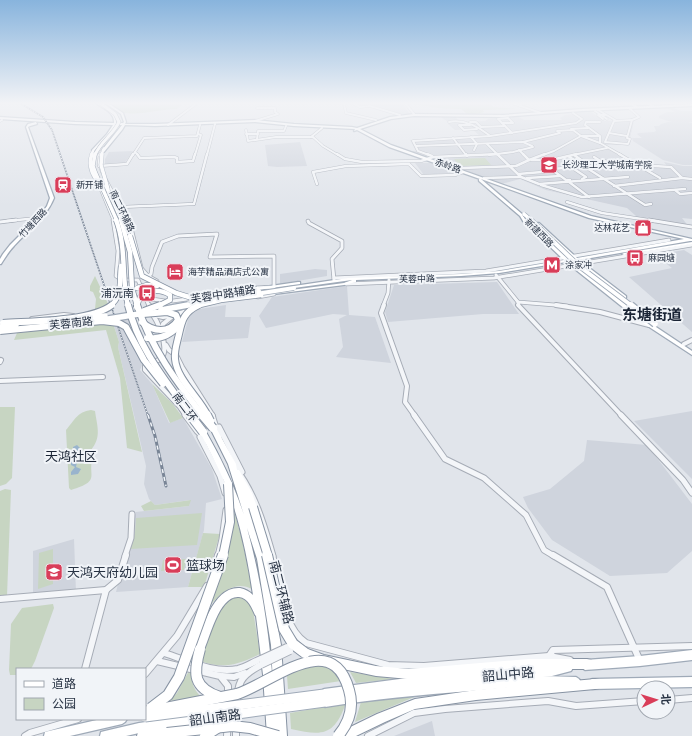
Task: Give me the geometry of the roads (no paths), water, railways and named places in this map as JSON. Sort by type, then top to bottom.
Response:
[{"type":"highway","name":"南二环","points":[[108,137],[98,148],[93,157],[93,168],[125,225],[130,252],[133,293],[141,321],[153,348],[171,375],[215,425],[219,440],[232,464],[253,531],[268,594],[276,645],[282,736]]},
{"type":"highway","name":"南二环","points":[[112,137],[102,148],[97,158],[98,169],[119,228],[123,252],[124,281],[127,299],[136,331],[148,356],[179,398],[200,432],[209,443],[228,484],[248,543],[255,576],[262,626],[269,689],[272,736]]},
{"type":"highway","points":[[125,225],[132,239],[140,273],[149,280],[184,296],[194,298],[257,289]]},
{"type":"highway","points":[[0,327],[85,316],[107,309],[114,304],[118,298],[123,252]]},
{"type":"highway","points":[[127,299],[131,291],[142,286],[150,285],[167,288]]},
{"type":"highway","points":[[137,306],[140,297],[148,292],[161,291],[170,295],[170,300],[166,303],[144,312]]},
{"type":"highway","points":[[136,331],[145,338],[159,339],[174,333],[187,312],[197,306],[224,300],[261,295]]},
{"type":"highway","points":[[141,321],[153,330],[162,330],[172,326],[178,320],[176,315],[171,312],[144,312]]},
{"type":"highway","points":[[0,327],[102,321],[119,322],[128,330],[137,349],[151,371],[179,398]]},
{"type":"highway","points":[[182,321],[174,353],[175,363],[215,425]]},
{"type":"highway","points":[[232,464],[248,493],[253,507],[268,557],[284,629],[288,637],[299,649],[332,663],[338,668],[348,685],[350,694],[350,715],[346,726],[338,736]]},
{"type":"highway","points":[[146,710],[159,703],[174,687],[199,626],[228,540],[231,514],[228,484]]},
{"type":"highway","points":[[221,697],[203,690],[197,681],[195,668],[200,649],[213,614],[218,605],[228,595],[240,592],[249,597],[256,609],[262,626]]},
{"type":"highway","points":[[146,711],[221,697],[249,690],[307,662],[324,660],[376,671],[409,674],[529,664],[587,664]]},
{"type":"highway","points":[[344,736],[381,718],[415,704],[476,695],[595,684]]},
{"type":"highway","points":[[142,736],[167,733],[226,733],[246,727],[278,736]]},
{"type":"highway","points":[[205,736],[210,732],[226,733]]},
{"type":"main road","name":"竹塘西路","points":[[0,263],[11,247],[47,206],[50,198],[28,137]]},
{"type":"main road","name":"竹塘西路","points":[[0,258],[49,206],[52,198],[31,137]]},
{"type":"main road","points":[[105,137],[94,150],[89,160],[90,168],[95,178],[105,189]]},
{"type":"main road","points":[[105,189],[100,164],[100,155],[114,137]]},
{"type":"main road","name":"赤岭路","points":[[371,137],[384,144],[602,221],[669,234],[691,241]]},
{"type":"main road","name":"赤岭路","points":[[426,159],[463,170],[494,190],[515,192],[588,218],[691,241]]},
{"type":"main road","name":"新建西路","points":[[483,179],[576,266],[692,353]]},
{"type":"main road","name":"赤岭路","points":[[494,190],[511,189]]},
{"type":"main road","name":"新建西路","points":[[494,190],[505,195],[523,215],[532,219],[577,260],[650,318],[653,325]]},
{"type":"main road","points":[[505,195],[515,192]]},
{"type":"main road","name":"新建西路","points":[[523,215],[524,220],[568,262],[642,320],[653,325],[692,350]]},
{"type":"main road","points":[[659,234],[668,237],[668,241]]},
{"type":"main road","name":"芙蓉中路","points":[[144,312],[294,288],[354,281],[389,281],[497,276],[668,241],[691,241]]},
{"type":"main road","name":"芙蓉中路","points":[[577,260],[691,241]]},
{"type":"main road","name":"芙蓉中路","points":[[334,279],[480,274],[568,262]]},
{"type":"main road","points":[[257,289],[334,279]]},
{"type":"main road","points":[[294,288],[334,279]]},
{"type":"main road","points":[[261,295],[344,284],[354,281]]},
{"type":"main road","name":"芙蓉南路","points":[[0,327],[87,321],[144,312]]},
{"type":"main road","name":"韶山中路","points":[[324,698],[415,682],[552,670],[587,664],[640,661],[692,655]]},
{"type":"main road","name":"韶山中路","points":[[324,698],[374,695],[509,682],[552,680],[595,684],[692,682]]},
{"type":"main road","name":"韶山南路","points":[[146,716],[324,698]]},
{"type":"main road","name":"韶山南路","points":[[105,736],[139,728],[216,717],[324,698]]},
{"type":"main road","points":[[49,736],[63,734],[118,720]]},
{"type":"street","points":[[103,150],[99,157],[99,166],[127,164],[144,138],[161,137]]},
{"type":"street","points":[[135,152],[140,158],[174,157],[177,158],[177,162],[193,162],[201,137]]},
{"type":"street","points":[[121,207],[194,204],[211,137]]},
{"type":"street","points":[[247,137],[247,140],[250,141],[274,137]]},
{"type":"street","points":[[311,137],[322,146],[350,161],[421,161],[433,157],[497,154],[533,147],[523,142]]},
{"type":"street","points":[[433,157],[418,151],[413,141],[465,137]]},
{"type":"street","points":[[471,137],[477,144]]},
{"type":"street","points":[[416,146],[523,142],[542,137]]},
{"type":"street","points":[[317,184],[313,172],[347,166],[411,164],[421,176],[455,175],[463,170],[516,166],[554,151],[580,137]]},
{"type":"street","points":[[583,137],[608,148],[660,178]]},
{"type":"street","points":[[600,137],[600,144]]},
{"type":"street","points":[[607,137],[605,142],[628,144],[630,139],[627,137]]},
{"type":"street","points":[[615,144],[616,137]]},
{"type":"street","points":[[453,138],[467,156]]},
{"type":"street","points":[[474,150],[477,144]]},
{"type":"street","points":[[487,144],[521,176],[539,184],[582,198],[685,189]]},
{"type":"street","points":[[519,150],[529,160],[550,160],[608,148]]},
{"type":"street","name":"南二环辅路","points":[[94,150],[91,157],[91,166],[110,211],[119,243],[116,276],[122,280],[138,280],[159,326],[164,353],[162,358],[145,366],[145,370],[180,407],[200,432],[220,476],[225,489],[227,501]]},
{"type":"street","points":[[574,155],[591,166]]},
{"type":"street","points":[[568,156],[645,205],[651,204]]},
{"type":"street","points":[[594,156],[602,162],[605,162]]},
{"type":"street","points":[[637,165],[671,167],[682,178]]},
{"type":"street","name":"南二环辅路","points":[[99,166],[131,228],[141,268],[142,283],[148,295],[152,299],[165,301]]},
{"type":"street","points":[[571,167],[586,177],[566,180],[551,169],[571,167],[584,166],[629,166]]},
{"type":"street","points":[[518,174],[554,171]]},
{"type":"street","points":[[483,179],[521,176]]},
{"type":"street","points":[[525,178],[560,176]]},
{"type":"street","points":[[539,184],[628,177]]},
{"type":"street","points":[[614,186],[682,178],[692,179]]},
{"type":"street","points":[[568,181],[589,197]]},
{"type":"street","points":[[674,190],[680,194],[692,193]]},
{"type":"street","points":[[567,202],[602,213],[692,227]]},
{"type":"street","points":[[0,222],[37,218]]},
{"type":"street","points":[[308,221],[315,227],[342,241],[342,248],[332,259],[334,279],[375,275],[476,272],[577,260]]},
{"type":"street","points":[[148,276],[151,274],[152,267],[162,242],[178,236],[217,234],[210,257],[274,256],[274,287]]},
{"type":"street","points":[[141,268],[148,276],[188,296],[188,300]]},
{"type":"street","points":[[497,276],[518,302],[518,305],[683,480],[692,493]]},
{"type":"street","points":[[344,284],[389,281],[388,293],[381,313],[407,386],[405,402],[445,459],[484,478],[526,514],[544,550],[607,586],[640,661]]},
{"type":"street","name":"芙蓉中路辅路","points":[[165,301],[188,300],[202,296],[247,289],[274,287]]},
{"type":"street","name":"芙蓉中路辅路","points":[[108,317],[152,310],[159,317],[175,315],[206,305],[274,294]]},
{"type":"street","points":[[202,296],[197,299],[198,304],[206,305]]},
{"type":"street","points":[[152,310],[158,304],[165,301]]},
{"type":"street","points":[[172,301],[180,302],[182,307],[175,315]]},
{"type":"street","points":[[518,302],[574,307],[653,325]]},
{"type":"street","points":[[0,327],[64,315],[85,320]]},
{"type":"street","name":"南二环辅路","points":[[175,315],[165,322],[162,327],[166,348],[176,354],[183,369],[209,407],[215,425],[255,499],[266,534],[288,623],[293,633],[303,642]]},
{"type":"street","points":[[0,327],[108,317]]},
{"type":"street","points":[[0,327],[63,326],[79,321],[108,317]]},
{"type":"street","points":[[684,344],[692,340]]},
{"type":"street","points":[[0,381],[103,377]]},
{"type":"street","name":"南二环辅路","points":[[232,464],[245,478]]},
{"type":"street","name":"南二环辅路","points":[[146,673],[164,653],[189,618],[207,586],[222,539],[228,484]]},
{"type":"street","points":[[0,599],[106,590],[118,580],[131,538],[132,514]]},
{"type":"street","points":[[85,668],[106,590]]},
{"type":"street","points":[[238,672],[303,642],[368,661],[404,666],[549,656],[587,664]]},
{"type":"street","points":[[549,656],[553,650],[692,646]]},
{"type":"street","points":[[164,653],[230,673]]},
{"type":"street","points":[[157,661],[220,676],[224,679],[229,690]]},
{"type":"street","points":[[237,689],[240,680],[261,662]]},
{"type":"street","points":[[220,676],[230,673],[249,671]]},
{"type":"street","points":[[236,735],[238,672]]},
{"type":"street","points":[[226,733],[230,673]]},
{"type":"street","points":[[676,699],[692,698]]},
{"type":"street","points":[[368,736],[414,713],[429,711],[548,701],[576,706],[636,702]]},
{"type":"street","points":[[25,736],[30,733],[74,720]]},
{"type":"water","points":[[77,445],[80,448],[79,453],[83,457],[77,462],[76,467],[81,469],[78,474],[71,475],[71,472],[75,467],[71,465],[71,460],[75,458],[75,451],[73,447]]},
{"type":"railway","points":[[54,137],[148,416]]},
{"type":"railway","points":[[148,415],[155,436],[166,486]]},
{"type":"place","name":"长沙理工大学城南学院","points":[[549,165]]},
{"type":"place","name":"新开铺","points":[[63,185]]},
{"type":"place","name":"达林花艺","points":[[643,228]]},
{"type":"place","name":"麻园塘","points":[[635,258]]},
{"type":"place","name":"涂家冲","points":[[552,265]]},
{"type":"place","name":"海芋精品酒店式公寓","points":[[175,272]]},
{"type":"place","name":"浦沅南","points":[[147,293]]},
{"type":"place","name":"篮球场","points":[[173,565]]},
{"type":"place","name":"天鸿天府幼儿园","points":[[54,572]]},
{"type":"district","name":"东塘街道","points":[[652,315]]},
{"type":"district","name":"天鸿社区","points":[[71,456]]}]
